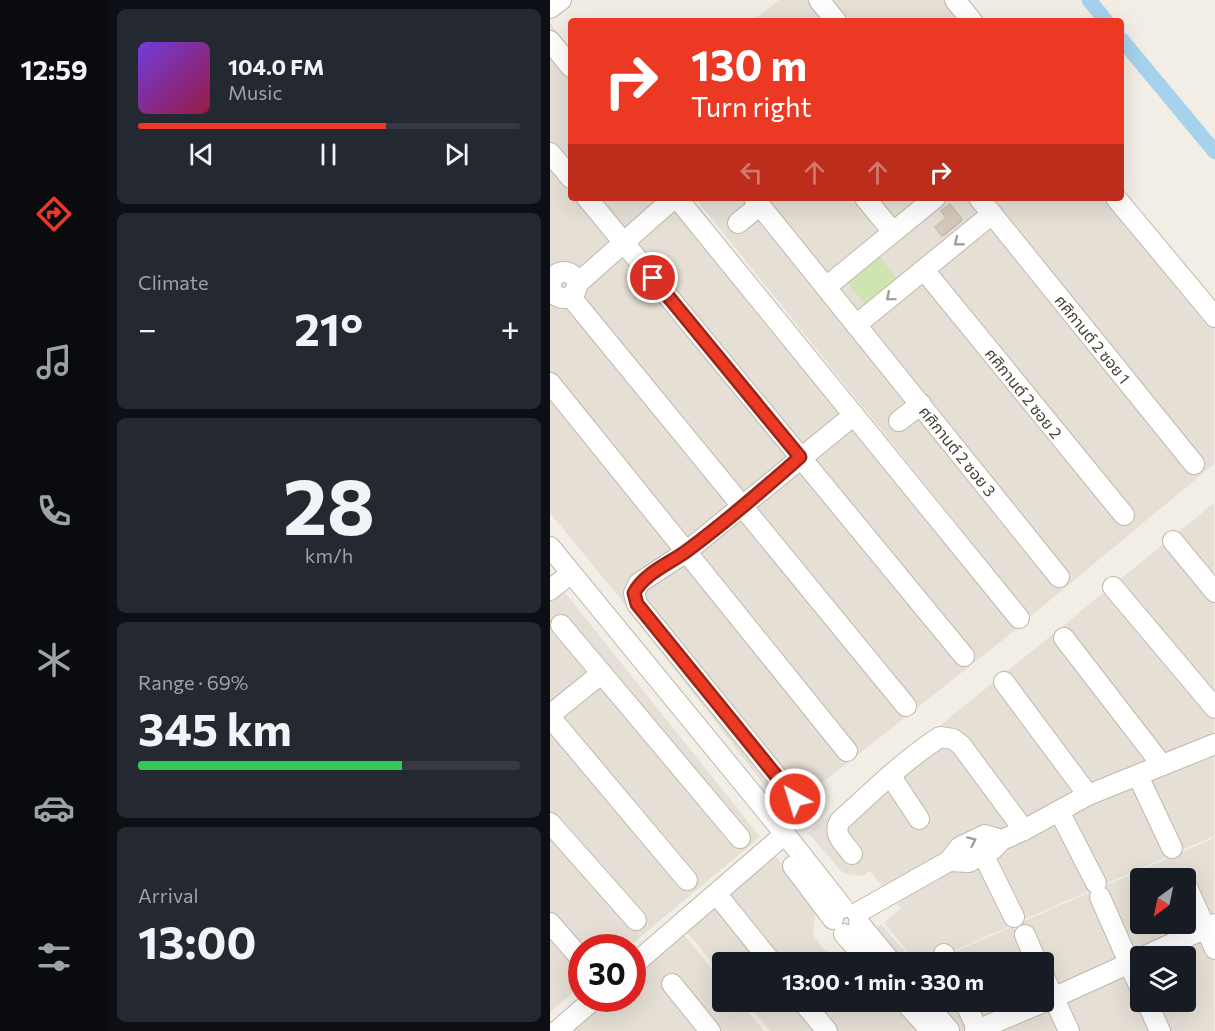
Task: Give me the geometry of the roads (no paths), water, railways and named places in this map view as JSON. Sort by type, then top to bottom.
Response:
[{"type":"street","points":[[550,8],[561,0]]},
{"type":"street","points":[[819,0],[834,18]]},
{"type":"street","points":[[955,0],[970,18]]},
{"type":"street","points":[[550,41],[568,63]]},
{"type":"street","points":[[550,153],[568,174]]},
{"type":"street","points":[[590,201],[964,656]]},
{"type":"street","points":[[672,201],[624,242],[558,287],[906,706]]},
{"type":"street","points":[[677,201],[1019,618]]},
{"type":"street","points":[[867,201],[893,232]]},
{"type":"street","points":[[826,287],[931,201]]},
{"type":"street","points":[[1118,201],[1214,317]]},
{"type":"street","points":[[738,223],[757,202]]},
{"type":"street","name":"ศศิกานต์ 2 ซอย 3","points":[[757,202],[1059,577]]},
{"type":"street","points":[[856,325],[924,270],[984,203]]},
{"type":"street","name":"ศศิกานต์ 2 ซอย 1","points":[[984,203],[1194,464]]},
{"type":"street","name":"ศศิกานต์ 2 ซอย 2","points":[[924,270],[1124,515]]},
{"type":"street","points":[[550,383],[847,751]]},
{"type":"street","points":[[899,421],[920,404]]},
{"type":"street","points":[[795,799],[637,604],[634,593],[639,584],[686,552],[854,415]]},
{"type":"street","points":[[1174,541],[1214,592]]},
{"type":"street","points":[[551,551],[571,573],[780,838],[847,919],[881,952]]},
{"type":"street","points":[[550,590],[571,573]]},
{"type":"street","points":[[1113,586],[1214,708]]},
{"type":"street","points":[[561,625],[740,838]]},
{"type":"street","points":[[1064,638],[1162,765]]},
{"type":"street","points":[[602,673],[550,716],[687,880]]},
{"type":"street","points":[[1004,682],[1088,795]]},
{"type":"street","points":[[852,854],[836,832],[836,827],[890,775],[940,737],[953,739],[961,745],[1024,830]]},
{"type":"street","points":[[949,861],[969,862],[992,850],[1002,840],[1088,795],[1214,744]]},
{"type":"street","points":[[890,775],[919,819]]},
{"type":"street","points":[[1138,776],[1172,848]]},
{"type":"street","points":[[1059,811],[1098,890],[1130,946]]},
{"type":"street","points":[[550,823],[636,920]]},
{"type":"street","points":[[847,919],[949,861],[960,847],[985,836],[1002,840]]},
{"type":"street","points":[[646,954],[780,838]]},
{"type":"street","points":[[983,854],[1014,917]]},
{"type":"street","points":[[723,902],[763,952]]},
{"type":"street","points":[[1196,902],[1210,926],[1214,949]]},
{"type":"street","points":[[847,919],[864,952]]},
{"type":"street","points":[[550,923],[568,944]]},
{"type":"street","points":[[1168,946],[1210,926]]},
{"type":"street","points":[[1025,935],[1032,952]]},
{"type":"street","points":[[1054,998],[1130,964]]},
{"type":"street","points":[[672,984],[710,1031]]},
{"type":"street","points":[[1054,1011],[1069,1031]]},
{"type":"street","points":[[557,1031],[579,1012]]},
{"type":"street","points":[[811,1012],[827,1031]]},
{"type":"street","points":[[914,1012],[931,1031]]},
{"type":"street","points":[[934,1012],[950,1031]]},
{"type":"street","points":[[969,1012],[977,1030],[1020,1012]]},
{"type":"street","points":[[1151,1012],[1160,1031]]},
{"type":"waterway","points":[[1089,0],[1104,18]]},
{"type":"waterway","points":[[1124,42],[1215,152]]}]
